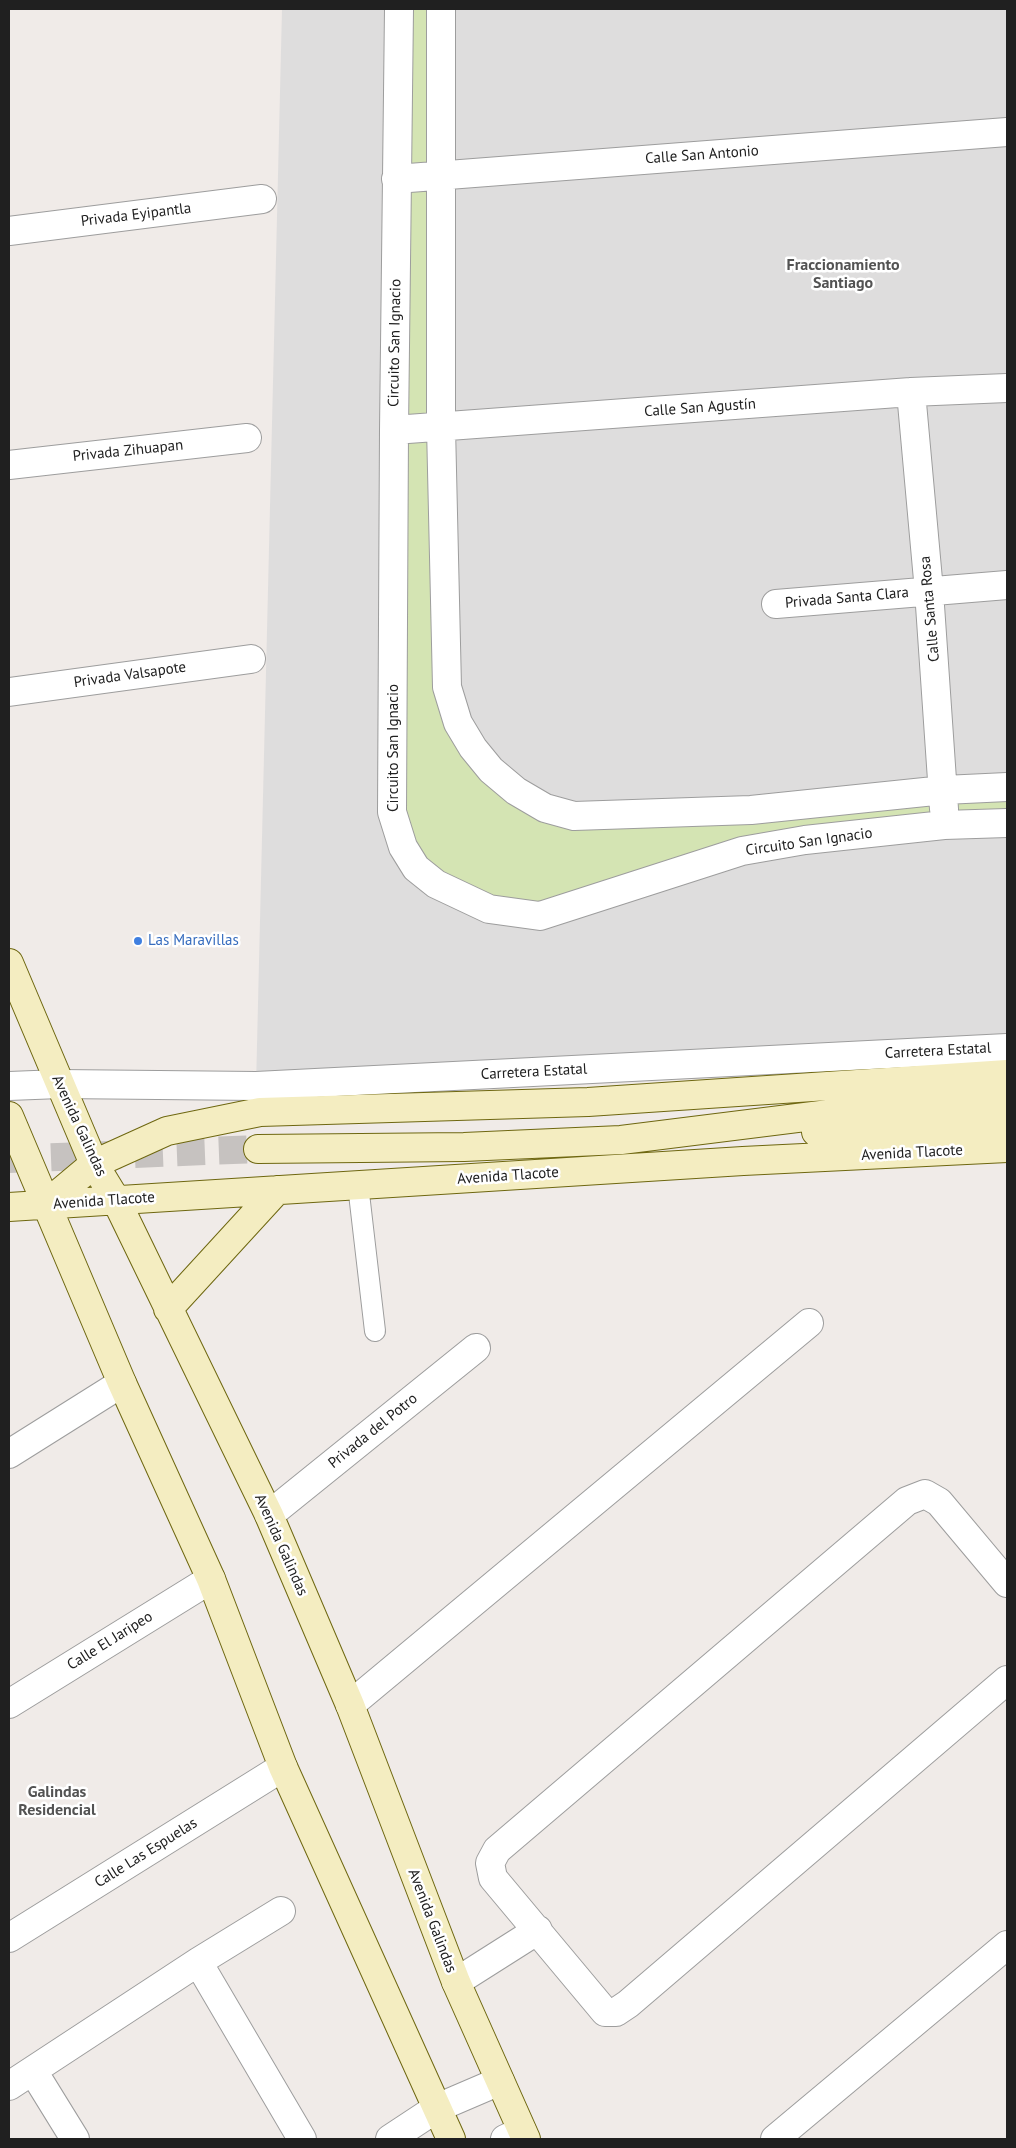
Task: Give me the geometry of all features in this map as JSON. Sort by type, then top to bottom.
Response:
[{"type":"main road","name":"Avenida Galindas","points":[[9,963],[94,1164],[116,1200],[269,1515],[350,1705],[456,1982],[500,2081],[518,2137]]},
{"type":"main road","points":[[45,1205],[94,1164],[167,1131],[260,1112],[588,1102],[1007,1074]]},
{"type":"main road","name":"Avenida Tlacote","points":[[258,1149],[464,1148],[621,1140],[909,1104],[1007,1099]]},
{"type":"main road","points":[[9,1116],[45,1205],[122,1383],[211,1579],[283,1767],[451,2139]]},
{"type":"main road","points":[[621,1140],[1007,1125]]},
{"type":"main road","name":"Avenida Tlacote","points":[[9,1207],[743,1161],[1007,1148]]},
{"type":"main road","points":[[168,1309],[277,1190]]},
{"type":"street","name":"Circuito San Ignacio","points":[[399,9],[396,178],[392,812],[404,847],[416,868],[436,884],[489,909],[540,916],[742,851],[805,840],[944,825],[1007,823]]},
{"type":"street","points":[[441,9],[441,427],[446,687],[458,723],[472,748],[491,770],[516,791],[545,808],[574,816],[751,810],[944,790],[1007,787]]},
{"type":"street","name":"Calle San Antonio","points":[[396,178],[1007,132]]},
{"type":"street","name":"Privada Eyipantla","points":[[9,231],[262,199]]},
{"type":"street","name":"Calle San Agustín","points":[[394,430],[911,392],[1007,388]]},
{"type":"street","name":"Calle Santa Rosa","points":[[911,392],[929,591],[944,790],[944,825]]},
{"type":"street","name":"Privada Zihuapan","points":[[9,465],[247,438]]},
{"type":"street","name":"Privada Santa Clara","points":[[776,604],[1007,585]]},
{"type":"street","name":"Privada Valsapote","points":[[9,692],[251,659]]},
{"type":"street","name":"Carretera Estatal","points":[[9,1086],[60,1084],[256,1086],[1007,1048]]},
{"type":"street","points":[[350,1705],[809,1323]]},
{"type":"street","name":"Privada del Potro","points":[[269,1515],[476,1348]]},
{"type":"street","points":[[9,1454],[122,1383]]},
{"type":"street","points":[[1007,1583],[938,1502],[925,1494],[908,1501],[497,1850],[490,1863],[493,1878],[606,2012],[616,2012],[628,2004],[1007,1680]]},
{"type":"street","name":"Calle El Jaripeo","points":[[9,1704],[211,1579]]},
{"type":"street","name":"Calle Las Espuelas","points":[[9,1938],[283,1767]]},
{"type":"street","points":[[9,2086],[198,1962],[280,1911]]},
{"type":"street","points":[[456,1982],[538,1930]]},
{"type":"street","points":[[775,2139],[1007,1945]]},
{"type":"street","points":[[198,1962],[302,2139]]},
{"type":"street","points":[[33,2071],[75,2139]]},
{"type":"street","points":[[390,2139],[437,2108],[500,2081]]},
{"type":"lane","points":[[358,1185],[375,1331]]},
{"type":"shaded area","points":[[282,9],[1007,9],[1007,1048],[256,1086]]},
{"type":"green space","points":[[399,9],[441,9],[458,723],[545,808],[1007,787],[1007,823],[805,840],[540,916],[416,868],[391,778]]},
{"type":"tunnel","points":[[9,1159],[258,1149]]},
{"type":"place","name":"Las Maravillas","points":[[138,941]]},
{"type":"district","name":"Fraccionamiento Santiago","points":[[843,274]]},
{"type":"district","name":"Galindas Residencial","points":[[57,1801]]}]
